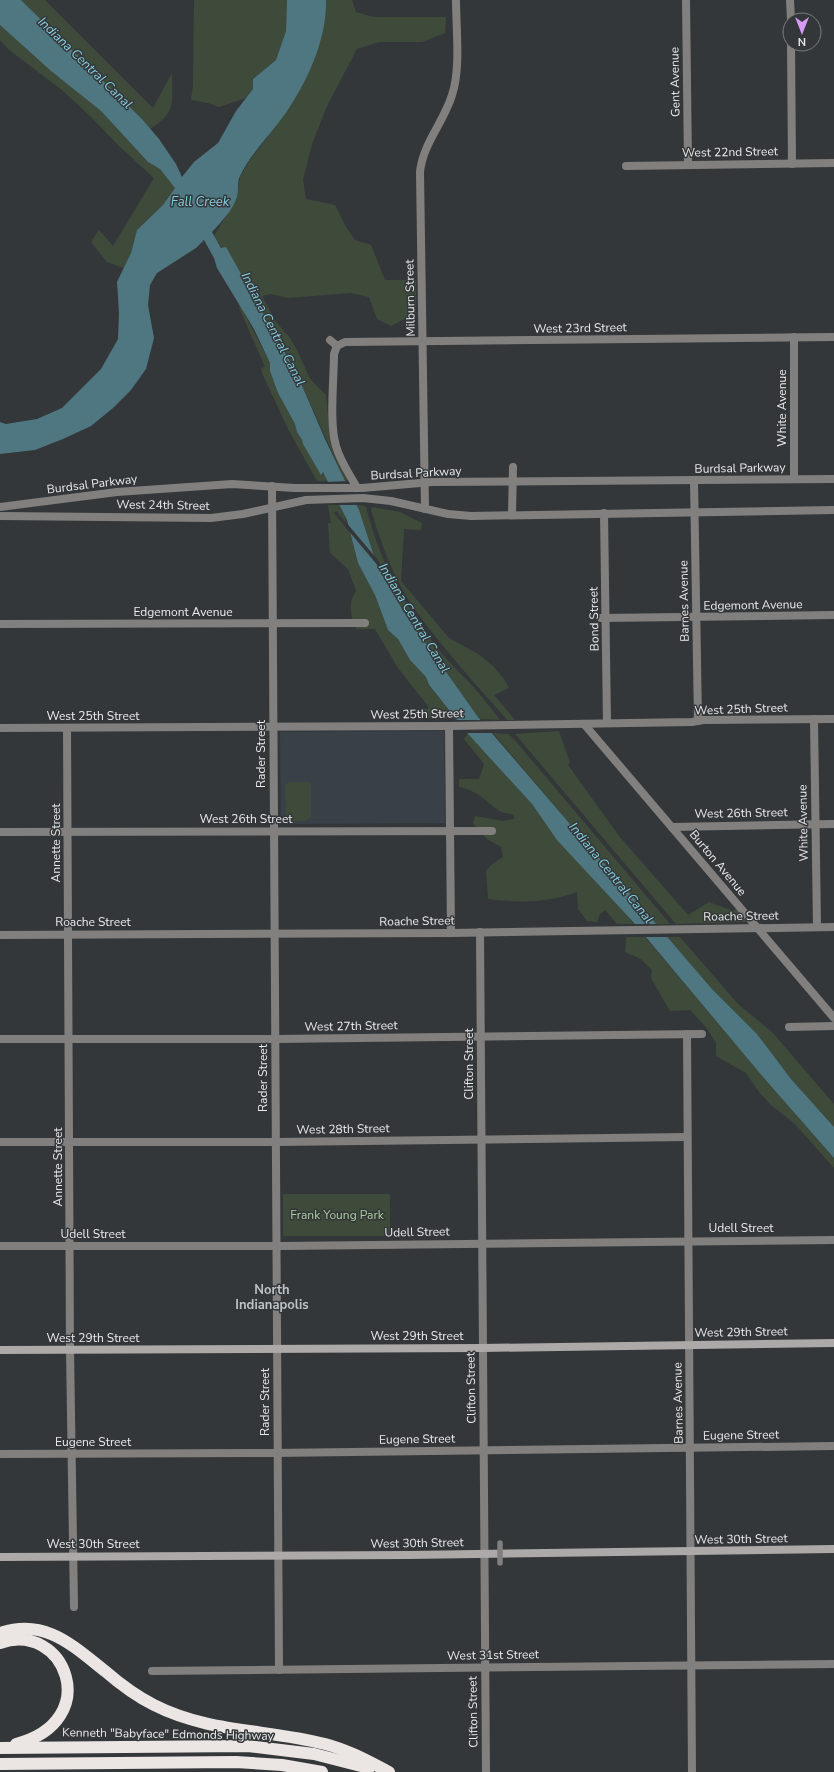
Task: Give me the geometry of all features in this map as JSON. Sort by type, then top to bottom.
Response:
[{"type":"highway","points":[[0,1633],[31,1629],[58,1636],[75,1646],[128,1690],[154,1705],[182,1717],[218,1727],[302,1739],[325,1744],[350,1752],[389,1772]]},
{"type":"highway","points":[[0,1643],[23,1640],[39,1644],[47,1649],[62,1665],[68,1690],[62,1714],[46,1732],[25,1742],[0,1748]]},
{"type":"highway","name":"Kenneth \"Babyface\" Edmonds Highway","points":[[0,1748],[93,1746],[263,1747],[314,1754],[382,1772]]},
{"type":"highway","points":[[3,1764],[236,1762],[282,1765],[322,1772]]},
{"type":"main road","name":"West 29th Street","points":[[0,1350],[483,1348],[834,1343]]},
{"type":"main road","name":"West 30th Street","points":[[0,1557],[278,1556],[834,1550]]},
{"type":"street","name":"Milburn Street","points":[[425,509],[420,169],[424,152],[453,93],[456,72],[456,0]]},
{"type":"street","name":"Gent Avenue","points":[[686,0],[688,165]]},
{"type":"street","points":[[790,0],[790,12]]},
{"type":"street","points":[[791,52],[792,164]]},
{"type":"street","name":"West 22nd Street","points":[[626,166],[834,163]]},
{"type":"street","name":"White Avenue","points":[[794,337],[794,479]]},
{"type":"street","name":"West 23rd Street","points":[[337,346],[345,342],[834,337]]},
{"type":"street","points":[[330,340],[337,346],[334,354],[333,426],[335,442],[339,456],[354,488]]},
{"type":"street","points":[[512,515],[513,467]]},
{"type":"street","name":"Burdsal Parkway","points":[[0,507],[130,490],[232,484],[354,488],[425,482],[834,479]]},
{"type":"street","name":"Barnes Avenue","points":[[694,480],[698,721]]},
{"type":"street","name":"Rader Street","points":[[272,486],[279,1670]]},
{"type":"street","name":"Burdsal Parkway","points":[[324,499],[363,498],[391,501],[463,516],[834,510]]},
{"type":"street","name":"West 24th Street","points":[[0,516],[211,518],[243,514],[298,501],[324,499]]},
{"type":"street","name":"Bond Street","points":[[604,513],[603,618],[607,723]]},
{"type":"street","name":"Edgemont Avenue","points":[[603,618],[834,616]]},
{"type":"street","name":"Edgemont Avenue","points":[[0,624],[365,623]]},
{"type":"street","name":"White Avenue","points":[[814,719],[817,927]]},
{"type":"street","name":"West 25th Street","points":[[0,728],[452,726],[834,719]]},
{"type":"street","name":"Burton Avenue","points":[[584,724],[834,1018]]},
{"type":"street","points":[[451,933],[450,831],[452,726]]},
{"type":"street","name":"Annette Street","points":[[67,728],[70,1350],[74,1607]]},
{"type":"street","name":"West 26th Street","points":[[672,826],[834,824]]},
{"type":"street","name":"West 26th Street","points":[[0,832],[492,831]]},
{"type":"street","name":"Roache Street","points":[[0,935],[274,935],[834,927]]},
{"type":"street","name":"Clifton Street","points":[[480,932],[486,1772]]},
{"type":"street","points":[[789,1027],[834,1026]]},
{"type":"street","name":"Barnes Avenue","points":[[687,1034],[692,1772]]},
{"type":"street","name":"West 27th Street","points":[[0,1038],[275,1039],[702,1034]]},
{"type":"street","name":"West 28th Street","points":[[0,1142],[276,1142],[687,1137]]},
{"type":"street","name":"Udell Street","points":[[0,1246],[276,1246],[834,1240]]},
{"type":"street","name":"Eugene Street","points":[[0,1454],[278,1453],[834,1446]]},
{"type":"street","points":[[500,1543],[500,1563]]},
{"type":"street","name":"West 31st Street","points":[[152,1671],[691,1664],[834,1664]]},
{"type":"shaded area","points":[[444,731],[445,823],[281,824],[280,732]]},
{"type":"green space","points":[[21,0],[45,0],[153,108],[172,73],[172,99],[169,112],[159,123],[150,129],[142,119]]},
{"type":"green space","points":[[194,0],[287,0],[286,31],[276,60],[253,79],[253,89],[246,98],[219,107],[192,100]]},
{"type":"green space","points":[[326,0],[352,0],[356,12],[373,17],[446,17],[445,33],[422,42],[379,42],[357,49],[327,106],[312,144],[303,180],[306,199],[335,205],[346,227],[355,240],[371,245],[385,280],[416,280],[416,313],[391,326],[377,319],[369,297],[351,293],[288,298],[271,294],[262,296],[276,322],[290,338],[310,379],[326,395],[330,437],[350,480],[345,481],[297,374],[282,345],[247,285],[214,236],[237,198],[240,177],[250,160],[285,113],[304,82],[321,40]]},
{"type":"green space","points":[[0,25],[51,71],[101,111],[148,162],[160,169],[175,188],[163,205],[137,230],[131,253],[124,268],[107,262],[91,242],[99,230],[113,246],[154,178],[62,90],[8,49],[0,40]]},
{"type":"green space","points":[[240,305],[270,363],[270,371],[278,393],[295,424],[297,432],[321,474],[323,472],[328,481],[317,481],[288,429],[262,373],[261,368],[265,367],[239,307]]},
{"type":"green space","points":[[328,505],[340,505],[348,525],[336,511],[334,513],[350,533],[358,563],[375,595],[388,630],[398,639],[410,660],[426,677],[429,686],[456,719],[420,718],[420,709],[428,709],[428,706],[398,668],[375,629],[356,629],[351,615],[351,605],[356,591],[348,569],[330,553],[328,523],[331,523]]},
{"type":"green space","points":[[357,505],[366,506],[371,526],[385,563],[404,599],[426,633],[438,649],[488,704],[500,720],[480,719],[478,717],[403,611],[377,565],[379,567],[381,565],[374,555]]},
{"type":"green space","points":[[372,507],[400,512],[422,523],[421,530],[404,529],[401,581],[449,638],[478,654],[493,666],[504,679],[509,688],[494,695],[515,720],[507,720],[448,652],[414,608],[400,585],[389,561],[375,523],[371,510]]},
{"type":"green space","points":[[559,731],[570,763],[568,765],[619,836],[688,915],[709,902],[733,911],[737,908],[745,918],[745,922],[676,924],[515,734]]},
{"type":"green space","points":[[468,733],[532,804],[549,829],[634,924],[617,924],[605,910],[600,914],[597,922],[587,921],[578,909],[577,892],[566,896],[532,901],[488,899],[486,871],[491,865],[503,857],[501,847],[487,839],[473,823],[475,816],[503,821],[514,819],[514,815],[500,811],[471,790],[459,787],[459,779],[479,779],[484,764],[464,739]]},
{"type":"green space","points":[[493,733],[508,734],[513,738],[670,924],[655,924]]},
{"type":"green space","points":[[289,782],[311,782],[311,817],[305,821],[289,821],[286,816],[285,785]]},
{"type":"green space","points":[[626,937],[645,937],[763,1077],[834,1158],[834,1168],[795,1124],[771,1105],[759,1092],[746,1073],[716,1056],[716,1043],[706,1027],[690,1010],[670,1011],[651,978],[652,970],[641,959],[625,952]]},
{"type":"green space","points":[[667,937],[680,937],[738,1004],[772,1032],[834,1104],[834,1127],[791,1079],[757,1034],[712,989]]},
{"type":"green space","name":"Frank Young Park","points":[[283,1194],[390,1194],[390,1236],[283,1236]]},
{"type":"water","points":[[0,0],[21,0],[142,119],[159,139],[176,164],[182,177],[194,162],[218,143],[236,111],[253,89],[253,79],[276,60],[286,31],[287,0],[326,0],[323,30],[308,74],[285,114],[255,152],[245,168],[239,178],[238,194],[233,207],[212,232],[221,248],[226,247],[297,374],[325,439],[359,510],[377,565],[403,611],[478,717],[712,989],[757,1034],[791,1079],[834,1127],[834,1158],[763,1077],[634,923],[557,840],[532,804],[469,735],[429,685],[426,677],[410,660],[398,639],[388,630],[375,595],[358,563],[347,520],[323,472],[321,475],[303,444],[295,424],[278,393],[270,371],[270,363],[254,329],[217,268],[214,258],[204,240],[196,248],[157,273],[150,285],[148,305],[154,338],[146,369],[131,390],[113,408],[91,426],[35,450],[0,454],[0,422],[6,424],[37,419],[62,408],[101,369],[118,339],[119,313],[117,282],[131,253],[137,230],[163,205],[175,188],[160,169],[148,162],[101,111],[51,71],[0,25]]},
{"type":"pier","points":[[347,481],[359,505],[338,505],[326,482]]},
{"type":"pier","points":[[345,521],[377,559],[379,567],[347,529]]},
{"type":"pier","points":[[454,720],[484,720],[495,733],[465,733]]},
{"type":"pier","points":[[632,924],[658,924],[670,937],[643,937]]},
{"type":"district","name":"North Indianapolis","points":[[272,1298]]},
{"type":"water label","name":"Indiana Central Canal","points":[[85,63]]},
{"type":"water label","name":"Fall Creek","points":[[200,202]]},
{"type":"water label","name":"Indiana Central Canal","points":[[273,329]]},
{"type":"water label","name":"Indiana Central Canal","points":[[414,618]]},
{"type":"water label","name":"Indiana Central Canal","points":[[611,873]]}]
